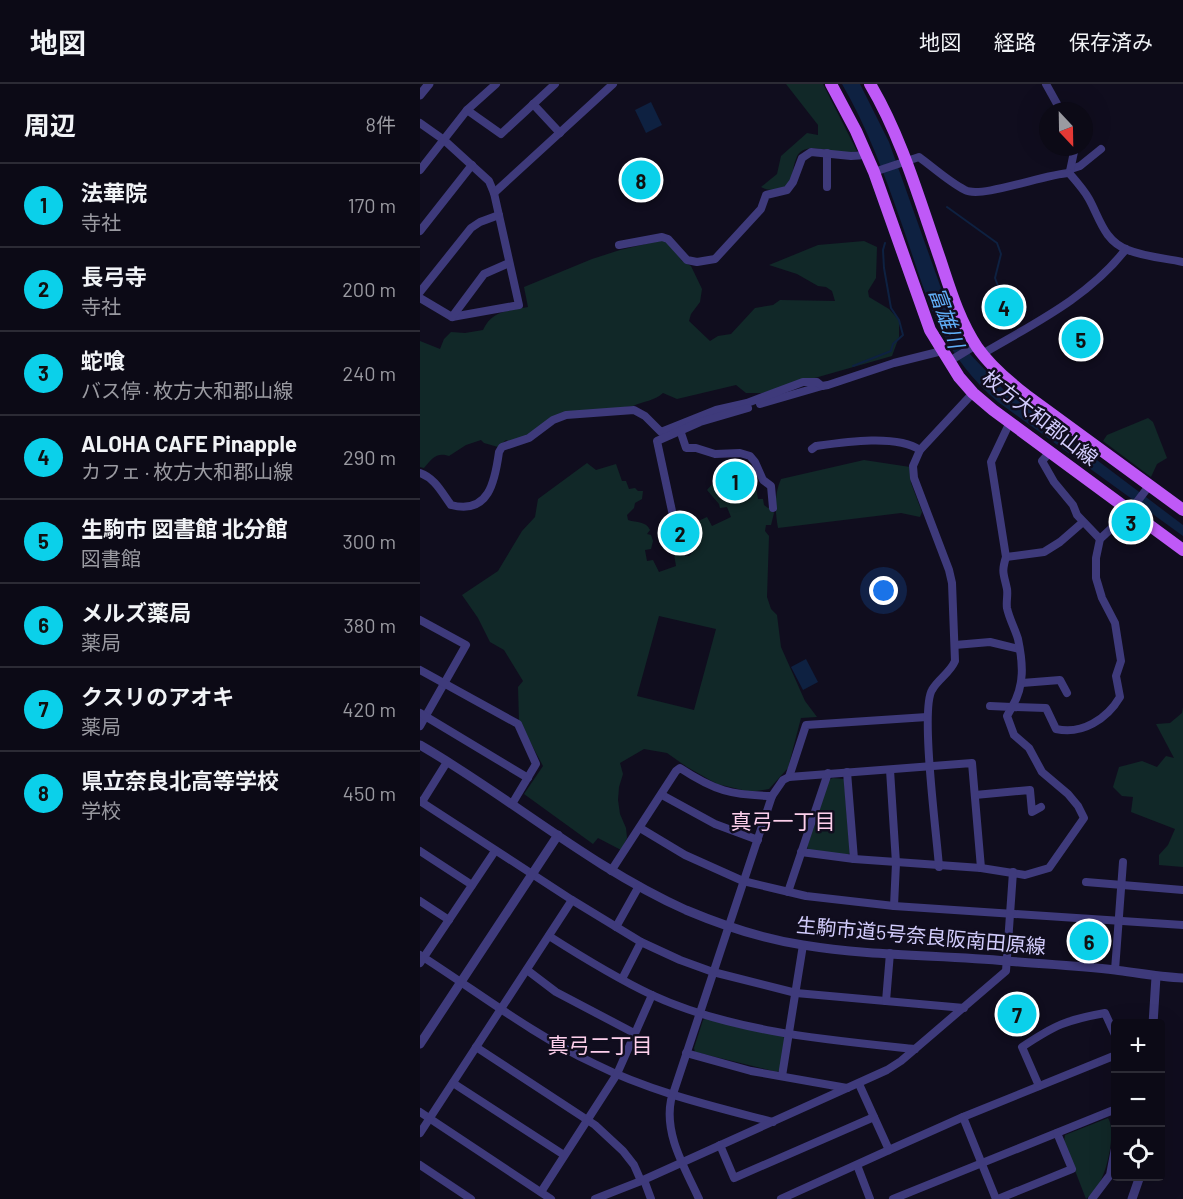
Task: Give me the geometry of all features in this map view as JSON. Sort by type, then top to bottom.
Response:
[{"type":"main road","name":"枚方大和郡山線","points":[[831,84],[874,172],[926,320],[945,356],[973,393],[1183,550]]},
{"type":"main road","name":"枚方大和郡山線","points":[[870,84],[906,161],[961,318],[979,350],[1002,376],[1026,395],[1181,507]]},
{"type":"street","points":[[420,95],[429,84]]},
{"type":"street","points":[[420,170],[467,110],[496,84]]},
{"type":"street","points":[[467,110],[501,134],[555,84]]},
{"type":"street","points":[[494,193],[613,84]]},
{"type":"street","points":[[1046,84],[1056,102]]},
{"type":"street","points":[[533,104],[560,133]]},
{"type":"street","points":[[420,123],[444,140],[489,181],[494,193],[519,304],[452,317],[420,298]]},
{"type":"street","points":[[874,172],[919,157],[966,191],[989,191],[1070,171],[1101,149]]},
{"type":"street","points":[[620,245],[662,237],[669,239],[687,260],[697,262],[715,259],[760,209],[766,195],[787,190],[794,182],[802,158],[811,152],[866,155]]},
{"type":"street","points":[[826,187],[827,153]]},
{"type":"street","points":[[1073,156],[1070,171],[1089,198],[1105,232],[1126,249],[1183,262]]},
{"type":"street","points":[[420,231],[472,165]]},
{"type":"street","points":[[420,292],[471,228],[499,215]]},
{"type":"street","points":[[672,511],[657,441],[717,416],[822,386],[979,350],[1067,304],[1103,274],[1126,249]]},
{"type":"street","points":[[452,317],[483,274],[509,263]]},
{"type":"street","points":[[420,473],[436,483],[451,505],[468,507],[482,502],[492,487],[502,447],[529,438],[553,420],[566,415],[634,410],[645,416],[661,432],[716,410],[747,403],[803,382],[817,382],[822,386]]},
{"type":"street","points":[[939,867],[927,717],[931,691],[952,668],[955,661],[955,645],[950,570],[914,478],[913,466],[920,450],[973,393]]},
{"type":"street","points":[[801,852],[939,867],[981,868],[1025,875],[1049,868],[1084,819],[1078,806],[1068,794],[1060,785],[1046,777],[1029,748],[1014,735],[1007,716],[1019,696],[1022,667],[1007,608],[1007,591],[1002,570],[1006,557],[991,462],[1010,422]]},
{"type":"street","points":[[680,430],[686,448],[696,448],[715,454],[740,453],[750,456],[764,480],[771,486],[773,508]]},
{"type":"street","points":[[812,449],[816,446],[866,440],[912,444],[920,450]]},
{"type":"street","points":[[1050,452],[1042,461],[1054,482],[1083,522],[1100,539]]},
{"type":"street","points":[[990,706],[1046,708],[1056,729],[1062,730],[1089,727],[1107,713],[1120,697],[1116,676],[1121,661],[1115,623],[1106,608],[1096,578],[1096,558],[1100,539],[1130,511],[1149,486]]},
{"type":"street","points":[[1006,557],[1044,552],[1060,542],[1083,522]]},
{"type":"street","points":[[420,621],[466,645],[423,714],[420,726]]},
{"type":"street","points":[[955,645],[990,642],[1019,649]]},
{"type":"street","points":[[420,670],[518,724],[536,764],[512,804]]},
{"type":"street","points":[[1022,683],[1060,680],[1067,693]]},
{"type":"street","points":[[423,714],[528,778]]},
{"type":"street","points":[[789,777],[806,725],[927,717]]},
{"type":"street","name":"生駒市道5号奈良阪南田原線","points":[[420,745],[611,871],[683,908],[728,926],[771,939],[803,945],[1115,970],[1156,977],[1183,978]]},
{"type":"street","points":[[447,762],[421,802],[532,875],[641,942],[713,972],[796,993],[964,1008]]},
{"type":"street","points":[[699,1199],[669,1127],[669,1107],[772,796],[783,780],[789,777],[828,773],[972,763],[981,868]]},
{"type":"street","points":[[611,871],[680,768],[719,790],[749,796],[772,796]]},
{"type":"street","points":[[890,770],[896,862],[894,906]]},
{"type":"street","points":[[847,772],[854,859]]},
{"type":"street","points":[[788,892],[828,773]]},
{"type":"street","points":[[975,795],[1030,790],[1032,812],[1041,807]]},
{"type":"street","points":[[662,795],[715,824],[758,840]]},
{"type":"street","points":[[640,828],[685,855],[743,880],[806,896],[894,906],[1183,925]]},
{"type":"street","points":[[420,1044],[558,835]]},
{"type":"street","points":[[420,851],[472,885]]},
{"type":"street","points":[[495,851],[421,959],[548,1040],[617,1074],[672,1095],[773,1122]]},
{"type":"street","points":[[1115,970],[1123,862]]},
{"type":"street","points":[[595,1199],[859,1084],[887,1070],[915,1049],[1006,971],[1013,872]]},
{"type":"street","points":[[1086,882],[1182,889]]},
{"type":"street","points":[[616,927],[639,886]]},
{"type":"street","points":[[420,1132],[572,900]]},
{"type":"street","points":[[420,901],[449,920]]},
{"type":"street","points":[[549,936],[622,979],[652,994],[699,1012],[790,1035],[915,1049]]},
{"type":"street","points":[[622,979],[641,942]]},
{"type":"street","points":[[782,1076],[803,945]]},
{"type":"street","points":[[886,1001],[890,953]]},
{"type":"street","points":[[526,970],[563,996],[634,1033]]},
{"type":"street","points":[[1153,1019],[1156,977]]},
{"type":"street","points":[[541,1192],[617,1074],[652,994]]},
{"type":"street","points":[[1039,1086],[1022,1047],[1052,1027],[1072,1019],[1105,1013],[1111,1026]]},
{"type":"street","points":[[476,1047],[588,1120],[623,1151],[634,1166],[651,1199]]},
{"type":"street","points":[[686,1053],[751,1071],[848,1088]]},
{"type":"street","points":[[781,1199],[963,1118],[1111,1057]]},
{"type":"street","points":[[453,1083],[564,1155]]},
{"type":"street","points":[[859,1084],[889,1150]]},
{"type":"street","points":[[893,1199],[1111,1111]]},
{"type":"street","points":[[420,1112],[551,1199]]},
{"type":"street","points":[[720,1145],[735,1178],[874,1117]]},
{"type":"street","points":[[963,1118],[997,1199],[1072,1169],[1057,1132]]},
{"type":"street","points":[[420,1165],[465,1197]]},
{"type":"street","points":[[857,1165],[870,1199]]},
{"type":"street","points":[[1092,1199],[1110,1175],[1111,1170]]},
{"type":"street","points":[[1132,1199],[1138,1181]]},
{"type":"green space","points":[[786,84],[823,84],[857,151],[843,153],[816,148],[804,150],[796,159],[788,186],[768,190],[761,187],[777,174],[781,156],[807,133],[818,135],[818,125]]},
{"type":"green space","points":[[663,240],[668,241],[682,261],[691,266],[702,289],[700,302],[689,321],[710,341],[718,336],[731,334],[755,308],[773,305],[780,300],[835,301],[832,291],[826,287],[818,286],[797,274],[769,265],[818,245],[864,241],[877,247],[876,278],[868,291],[869,297],[889,309],[899,320],[899,337],[892,356],[762,393],[746,393],[736,385],[677,399],[663,393],[633,406],[557,416],[529,436],[510,442],[506,440],[498,447],[481,440],[466,445],[449,456],[437,456],[424,468],[420,467],[420,341],[440,349],[444,339],[451,332],[465,333],[483,330],[496,315],[528,307],[524,287],[592,259]]},
{"type":"green space","points":[[1148,418],[1153,422],[1167,458],[1157,464],[1151,477],[1103,441],[1107,435]]},
{"type":"green space","points":[[864,460],[910,467],[911,483],[922,512],[920,517],[901,513],[778,528],[776,503],[781,479]]},
{"type":"green space","points":[[587,463],[596,470],[616,464],[622,481],[626,481],[629,489],[635,488],[643,491],[642,499],[635,503],[634,508],[627,515],[628,520],[644,524],[650,530],[647,534],[651,535],[653,541],[651,549],[645,550],[647,561],[653,560],[659,572],[676,566],[674,554],[680,552],[689,556],[697,547],[694,523],[707,517],[712,526],[731,517],[727,507],[720,508],[707,490],[715,481],[720,491],[732,501],[741,498],[756,487],[758,499],[763,499],[764,505],[768,508],[772,507],[774,513],[771,525],[766,525],[765,531],[769,536],[767,597],[771,609],[777,615],[781,647],[805,701],[817,717],[801,718],[788,768],[769,789],[751,792],[717,784],[667,753],[644,749],[620,763],[623,774],[618,800],[627,838],[621,850],[598,838],[593,844],[524,794],[543,766],[519,721],[518,687],[523,681],[504,650],[490,642],[478,618],[462,595],[498,571],[522,531],[535,517],[538,499]],"holes":[[[659,616],[716,629],[694,710],[637,696]]]},
{"type":"green space","points":[[1183,707],[1183,867],[1159,865],[1159,855],[1168,845],[1175,829],[1131,812],[1133,797],[1122,796],[1113,787],[1119,767],[1142,761],[1157,767],[1166,756],[1174,758],[1156,724],[1170,723],[1182,713]]},
{"type":"green space","points":[[844,779],[850,853],[846,856],[809,850],[807,847],[828,780]]},
{"type":"green space","points":[[706,1018],[783,1036],[785,1040],[781,1069],[777,1072],[695,1052],[694,1048],[703,1020]]},
{"type":"green space","points":[[1108,1118],[1111,1139],[1106,1167],[1093,1193],[1086,1199],[1064,1142],[1065,1135]]},
{"type":"water","name":"富雄川","points":[[842,84],[860,84],[889,142],[952,319],[970,354],[1004,390],[1183,525],[1183,536],[998,402],[977,382],[960,361],[947,340],[926,295],[881,167]]},
{"type":"water","points":[[651,102],[662,125],[646,133],[635,110]]},
{"type":"water","points":[[806,659],[818,682],[803,690],[791,667]]},
{"type":"waterway","points":[[947,207],[997,243],[1001,254],[995,278],[998,286],[1026,310]]},
{"type":"waterway","points":[[853,366],[891,351],[893,344],[903,335],[899,320],[891,308],[884,268],[885,243]]},
{"type":"place","name":"県立奈良北高等学校","points":[[641,180]]},
{"type":"place","name":"ALOHA CAFE Pinapple","points":[[1004,307]]},
{"type":"place","name":"生駒市 図書館 北分館","points":[[1081,339]]},
{"type":"place","name":"法華院","points":[[735,481]]},
{"type":"place","name":"蛇喰","points":[[1131,522]]},
{"type":"place","name":"長弓寺","points":[[680,533]]},
{"type":"place","name":"メルズ薬局","points":[[1089,941]]},
{"type":"place","name":"クスリのアオキ","points":[[1017,1014]]},
{"type":"district","name":"真弓一丁目","points":[[783,822]]},
{"type":"district","name":"真弓二丁目","points":[[600,1046]]}]
